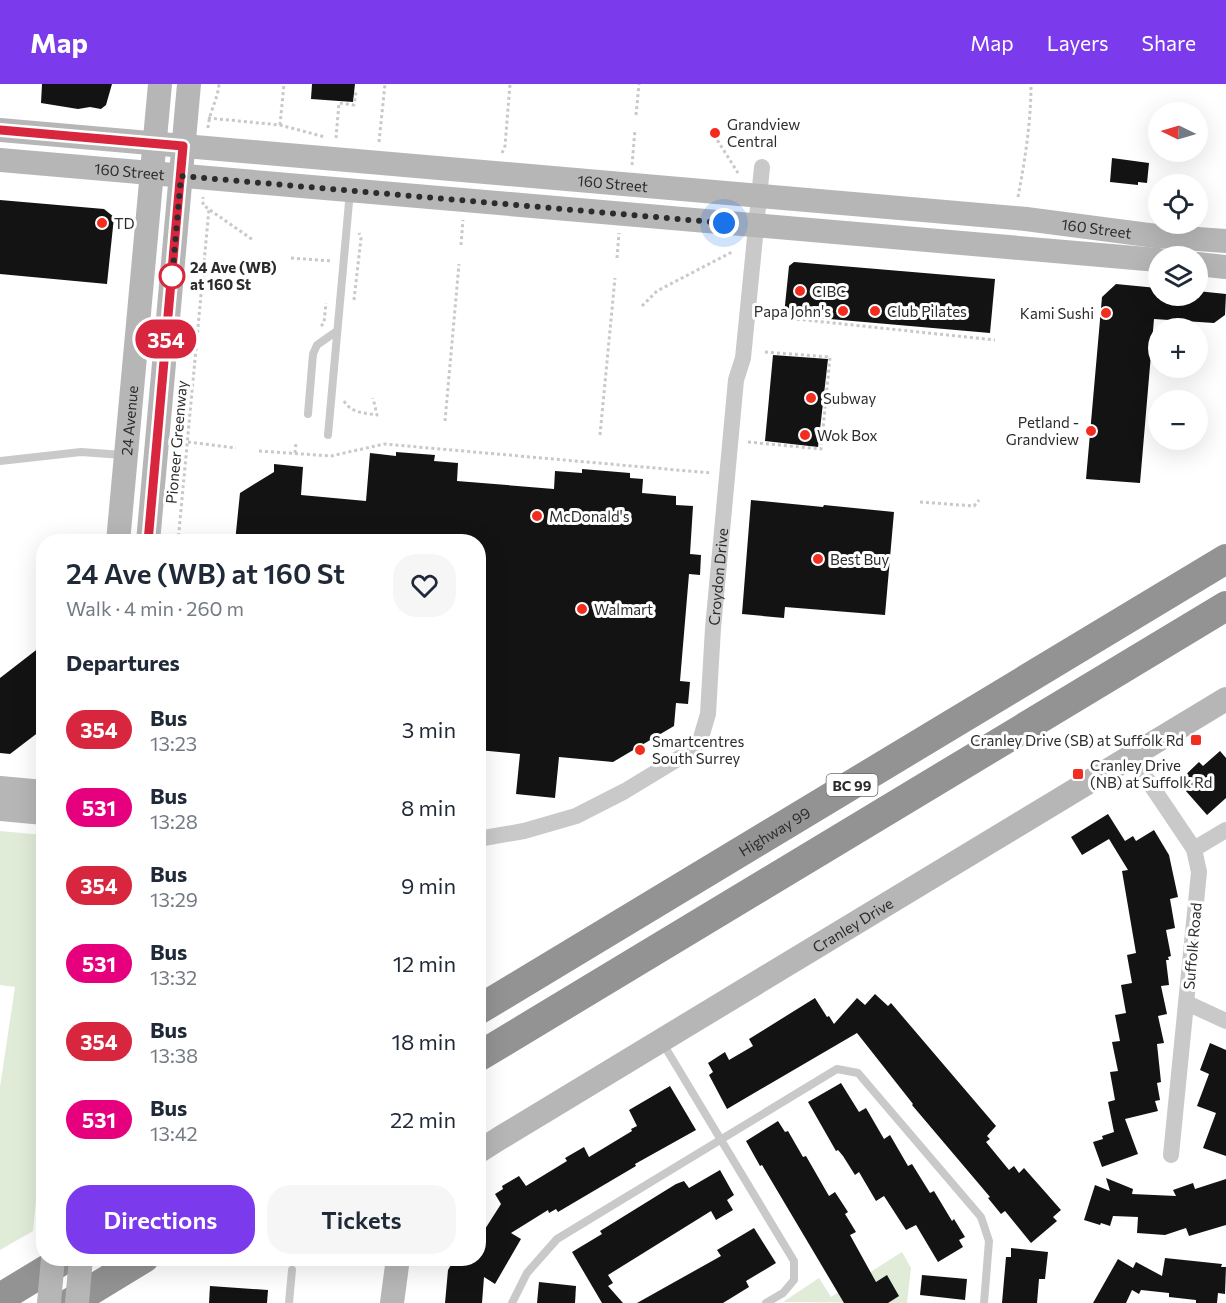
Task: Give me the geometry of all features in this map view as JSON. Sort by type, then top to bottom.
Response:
[{"type":"highway","name":"Highway 99","points":[[486,1005],[1226,559]]},
{"type":"highway","name":"BC 99","points":[[486,1052],[1226,606]]},
{"type":"highway","points":[[0,1298],[53,1266]]},
{"type":"highway","points":[[70,1303],[131,1266]]},
{"type":"street","name":"24 Avenue","points":[[119,534],[160,84]]},
{"type":"street","name":"24 Avenue","points":[[148,534],[189,84]]},
{"type":"street","name":"160 Street","points":[[0,130],[1026,219],[1156,236],[1226,241]]},
{"type":"street","name":"160 Street","points":[[0,160],[1148,259]]},
{"type":"street","name":"Croydon Drive","points":[[486,838],[524,831],[576,816],[644,780],[681,757],[700,741],[708,714],[714,617],[736,380],[743,358],[762,167]]},
{"type":"street","points":[[1208,265],[1226,267]]},
{"type":"street","points":[[126,455],[137,469],[148,534]]},
{"type":"street","name":"Cranley Drive","points":[[486,1147],[1226,699]]},
{"type":"street","name":"Suffolk Road","points":[[1132,757],[1194,849],[1199,872],[1171,1155]]},
{"type":"street","points":[[0,788],[36,791]]},
{"type":"street","points":[[0,809],[36,812]]},
{"type":"street","points":[[1194,849],[1226,830]]},
{"type":"street","points":[[1187,1003],[1226,1021]]},
{"type":"street","points":[[49,1303],[51,1266]]},
{"type":"street","points":[[77,1303],[80,1266]]},
{"type":"street","points":[[392,1303],[397,1266]]},
{"type":"lane","points":[[328,435],[350,190]]},
{"type":"lane","points":[[308,414],[313,354],[317,345],[337,331]]},
{"type":"lane","points":[[0,461],[81,452],[126,455]]},
{"type":"lane","points":[[662,1041],[794,1261],[794,1280],[783,1293],[766,1303]]},
{"type":"lane","points":[[512,1303],[527,1273],[557,1239],[837,1069],[858,1073],[981,1217],[989,1240],[984,1303]]},
{"type":"lane","points":[[289,1303],[292,1270]]},
{"type":"path","points":[[219,84],[219,92],[208,118],[280,125],[336,138],[339,104],[354,105],[356,92]]},
{"type":"path","points":[[280,125],[284,84]]},
{"type":"path","points":[[369,141],[379,142],[385,84]]},
{"type":"path","points":[[503,153],[510,84]]},
{"type":"path","points":[[636,115],[639,84]]},
{"type":"path","points":[[1018,197],[1031,106],[1031,84]]},
{"type":"path","points":[[632,165],[635,130]]},
{"type":"path","points":[[711,130],[738,173]]},
{"type":"path","points":[[203,205],[253,240]]},
{"type":"path","name":"Pioneer Greenway","points":[[179,534],[209,209]]},
{"type":"path","points":[[461,245],[464,218]]},
{"type":"path","points":[[352,303],[361,238],[359,231]]},
{"type":"path","points":[[617,258],[619,231]]},
{"type":"path","points":[[291,258],[332,261],[334,250]]},
{"type":"path","points":[[642,306],[657,291],[732,252]]},
{"type":"path","points":[[445,421],[459,264]]},
{"type":"path","points":[[600,435],[615,278]]},
{"type":"path","points":[[317,332],[324,323],[326,303]]},
{"type":"path","points":[[767,316],[995,340]]},
{"type":"path","points":[[748,441],[821,449],[830,357],[764,352]]},
{"type":"path","points":[[342,397],[346,405],[355,411],[377,415],[373,398]]},
{"type":"path","points":[[188,442],[236,448]]},
{"type":"path","points":[[295,453],[296,443]]},
{"type":"path","points":[[260,450],[331,456],[384,444],[443,447],[711,472]]},
{"type":"path","points":[[920,501],[974,506],[980,500]]},
{"type":"green space","points":[[0,831],[36,834],[36,1200],[33,1231],[0,1250],[0,1087],[15,987],[0,985]]},
{"type":"green space","points":[[902,1252],[911,1268],[907,1303],[783,1302],[819,1278],[831,1297]]},
{"type":"building","points":[[42,84],[112,84],[106,105],[101,109],[90,107],[78,109],[41,103]]},
{"type":"building","points":[[312,84],[355,84],[353,102],[311,99]]},
{"type":"building","points":[[1112,158],[1149,163],[1147,183],[1138,182],[1138,185],[1110,182]]},
{"type":"building","points":[[0,200],[104,209],[114,217],[107,284],[0,274]]},
{"type":"building","points":[[794,262],[995,279],[990,333],[784,315],[789,266]]},
{"type":"building","points":[[1116,284],[1148,287],[1148,306],[1208,306],[1208,292],[1226,294],[1225,315],[1214,323],[1208,323],[1208,318],[1148,318],[1149,378],[1140,483],[1086,479],[1102,297]]},
{"type":"building","points":[[773,355],[828,359],[818,447],[765,441]]},
{"type":"building","name":"Walmart","points":[[396,452],[435,455],[434,461],[458,463],[457,481],[554,489],[555,471],[582,473],[582,469],[630,473],[630,478],[643,479],[642,493],[676,496],[676,505],[693,506],[690,554],[701,555],[700,575],[689,574],[680,681],[690,682],[688,704],[676,703],[674,726],[613,762],[559,757],[555,798],[516,794],[520,754],[486,751],[486,534],[236,534],[240,493],[274,472],[274,464],[303,467],[301,495],[366,501],[370,453],[396,456]]},
{"type":"building","name":"Best Buy","points":[[751,500],[894,512],[885,615],[785,607],[784,618],[742,614]]},
{"type":"building","points":[[36,650],[36,734],[10,754],[0,753],[0,678]]},
{"type":"building","points":[[1220,751],[1226,758],[1226,798],[1207,815],[1178,782],[1199,762],[1203,766]]},
{"type":"building","points":[[1108,814],[1125,841],[1133,836],[1136,841],[1154,830],[1169,855],[1178,897],[1170,899],[1175,928],[1166,930],[1171,956],[1168,957],[1169,960],[1166,960],[1169,985],[1161,986],[1167,1014],[1158,1016],[1164,1043],[1157,1044],[1161,1082],[1157,1083],[1160,1100],[1155,1101],[1158,1111],[1125,1119],[1138,1154],[1102,1167],[1093,1142],[1114,1132],[1108,1102],[1115,1100],[1110,1072],[1118,1071],[1112,1042],[1120,1041],[1115,1015],[1126,1013],[1121,985],[1132,983],[1127,955],[1136,953],[1122,871],[1128,870],[1109,839],[1082,855],[1071,837]]},
{"type":"building","points":[[875,994],[888,1006],[891,1003],[996,1126],[987,1136],[990,1139],[986,1142],[1009,1170],[1014,1166],[1019,1173],[1024,1168],[1061,1210],[1053,1217],[1057,1221],[1031,1243],[1005,1211],[1001,1214],[988,1198],[990,1197],[912,1105],[857,1033],[727,1109],[709,1075],[713,1072],[708,1063],[725,1052],[729,1060],[753,1046],[749,1039],[815,998],[834,1024],[857,998],[865,1005]]},
{"type":"building","points":[[1210,1043],[1226,1050],[1226,1156],[1203,1148],[1216,1113],[1197,1106],[1209,1074],[1200,1070]]},
{"type":"building","points":[[841,1083],[859,1112],[866,1108],[884,1139],[890,1135],[908,1166],[912,1164],[930,1193],[934,1191],[952,1221],[954,1219],[965,1237],[959,1240],[963,1247],[938,1262],[916,1225],[906,1230],[884,1196],[876,1201],[859,1172],[855,1175],[843,1156],[838,1150],[836,1151],[808,1102]]},
{"type":"building","points":[[670,1086],[696,1130],[635,1164],[636,1166],[558,1212],[556,1209],[549,1213],[548,1210],[511,1233],[521,1239],[495,1284],[484,1277],[482,1303],[445,1303],[450,1266],[486,1266],[486,1227],[501,1204],[495,1194],[503,1189],[502,1186],[519,1176],[526,1186],[567,1161],[565,1158],[584,1147],[589,1157],[637,1126],[629,1110]]},
{"type":"building","points":[[778,1121],[785,1132],[788,1131],[803,1157],[806,1156],[829,1196],[835,1192],[848,1212],[845,1214],[856,1232],[850,1235],[876,1282],[887,1275],[899,1296],[888,1303],[844,1303],[746,1141]]},
{"type":"building","points":[[720,1170],[734,1195],[727,1200],[733,1210],[716,1220],[711,1211],[608,1275],[613,1283],[608,1286],[623,1303],[602,1303],[572,1252],[602,1234],[600,1231],[676,1184],[684,1181],[689,1188]]},
{"type":"building","points":[[1106,1178],[1133,1189],[1132,1194],[1176,1196],[1173,1190],[1193,1183],[1195,1189],[1226,1179],[1226,1225],[1189,1236],[1186,1228],[1165,1235],[1137,1233],[1138,1217],[1113,1216],[1110,1226],[1084,1220],[1095,1185],[1110,1191]]},
{"type":"building","points":[[754,1228],[776,1263],[746,1281],[749,1287],[723,1303],[637,1303],[721,1256],[717,1250]]},
{"type":"building","points":[[1011,1248],[1048,1252],[1045,1279],[1039,1279],[1037,1303],[1002,1303],[1006,1257],[1011,1257]]},
{"type":"building","points":[[1165,1258],[1222,1264],[1221,1267],[1226,1267],[1225,1294],[1218,1293],[1217,1303],[1196,1303],[1196,1300],[1169,1297],[1169,1293],[1141,1290],[1139,1294],[1132,1290],[1126,1303],[1093,1303],[1118,1259],[1133,1268],[1136,1262],[1162,1276]]},
{"type":"building","points":[[922,1275],[967,1279],[965,1300],[920,1295]]},
{"type":"building","points":[[539,1282],[576,1286],[575,1303],[537,1303]]},
{"type":"building","points":[[210,1286],[268,1290],[267,1303],[209,1303]]},
{"type":"bus line","name":"354","points":[[0,130],[183,146],[149,534]]},
{"type":"place","name":"Grandview Central","points":[[715,133]]},
{"type":"place","name":"TD","points":[[102,223]]},
{"type":"place","name":"24 Ave (WB) at 160 St","points":[[172,276]]},
{"type":"place","name":"CIBC","points":[[800,291]]},
{"type":"place","name":"Papa John's","points":[[843,311]]},
{"type":"place","name":"Club Pilates","points":[[875,311]]},
{"type":"place","name":"Kami Sushi","points":[[1106,313]]},
{"type":"place","name":"Subway","points":[[811,398]]},
{"type":"place","name":"Petland - Grandview","points":[[1091,431]]},
{"type":"place","name":"Wok Box","points":[[805,435]]},
{"type":"place","name":"McDonald's","points":[[537,516]]},
{"type":"place","name":"Best Buy","points":[[818,559]]},
{"type":"place","name":"Walmart","points":[[582,609]]},
{"type":"place","name":"Cranley Drive (SB) at Suffolk Rd","points":[[1196,740]]},
{"type":"place","name":"Smartcentres South Surrey","points":[[640,750]]},
{"type":"place","name":"Cranley Drive (NB) at Suffolk Rd","points":[[1078,774]]},
{"type":"route","points":[[172,276],[172,279],[181,176],[724,223]]}]
